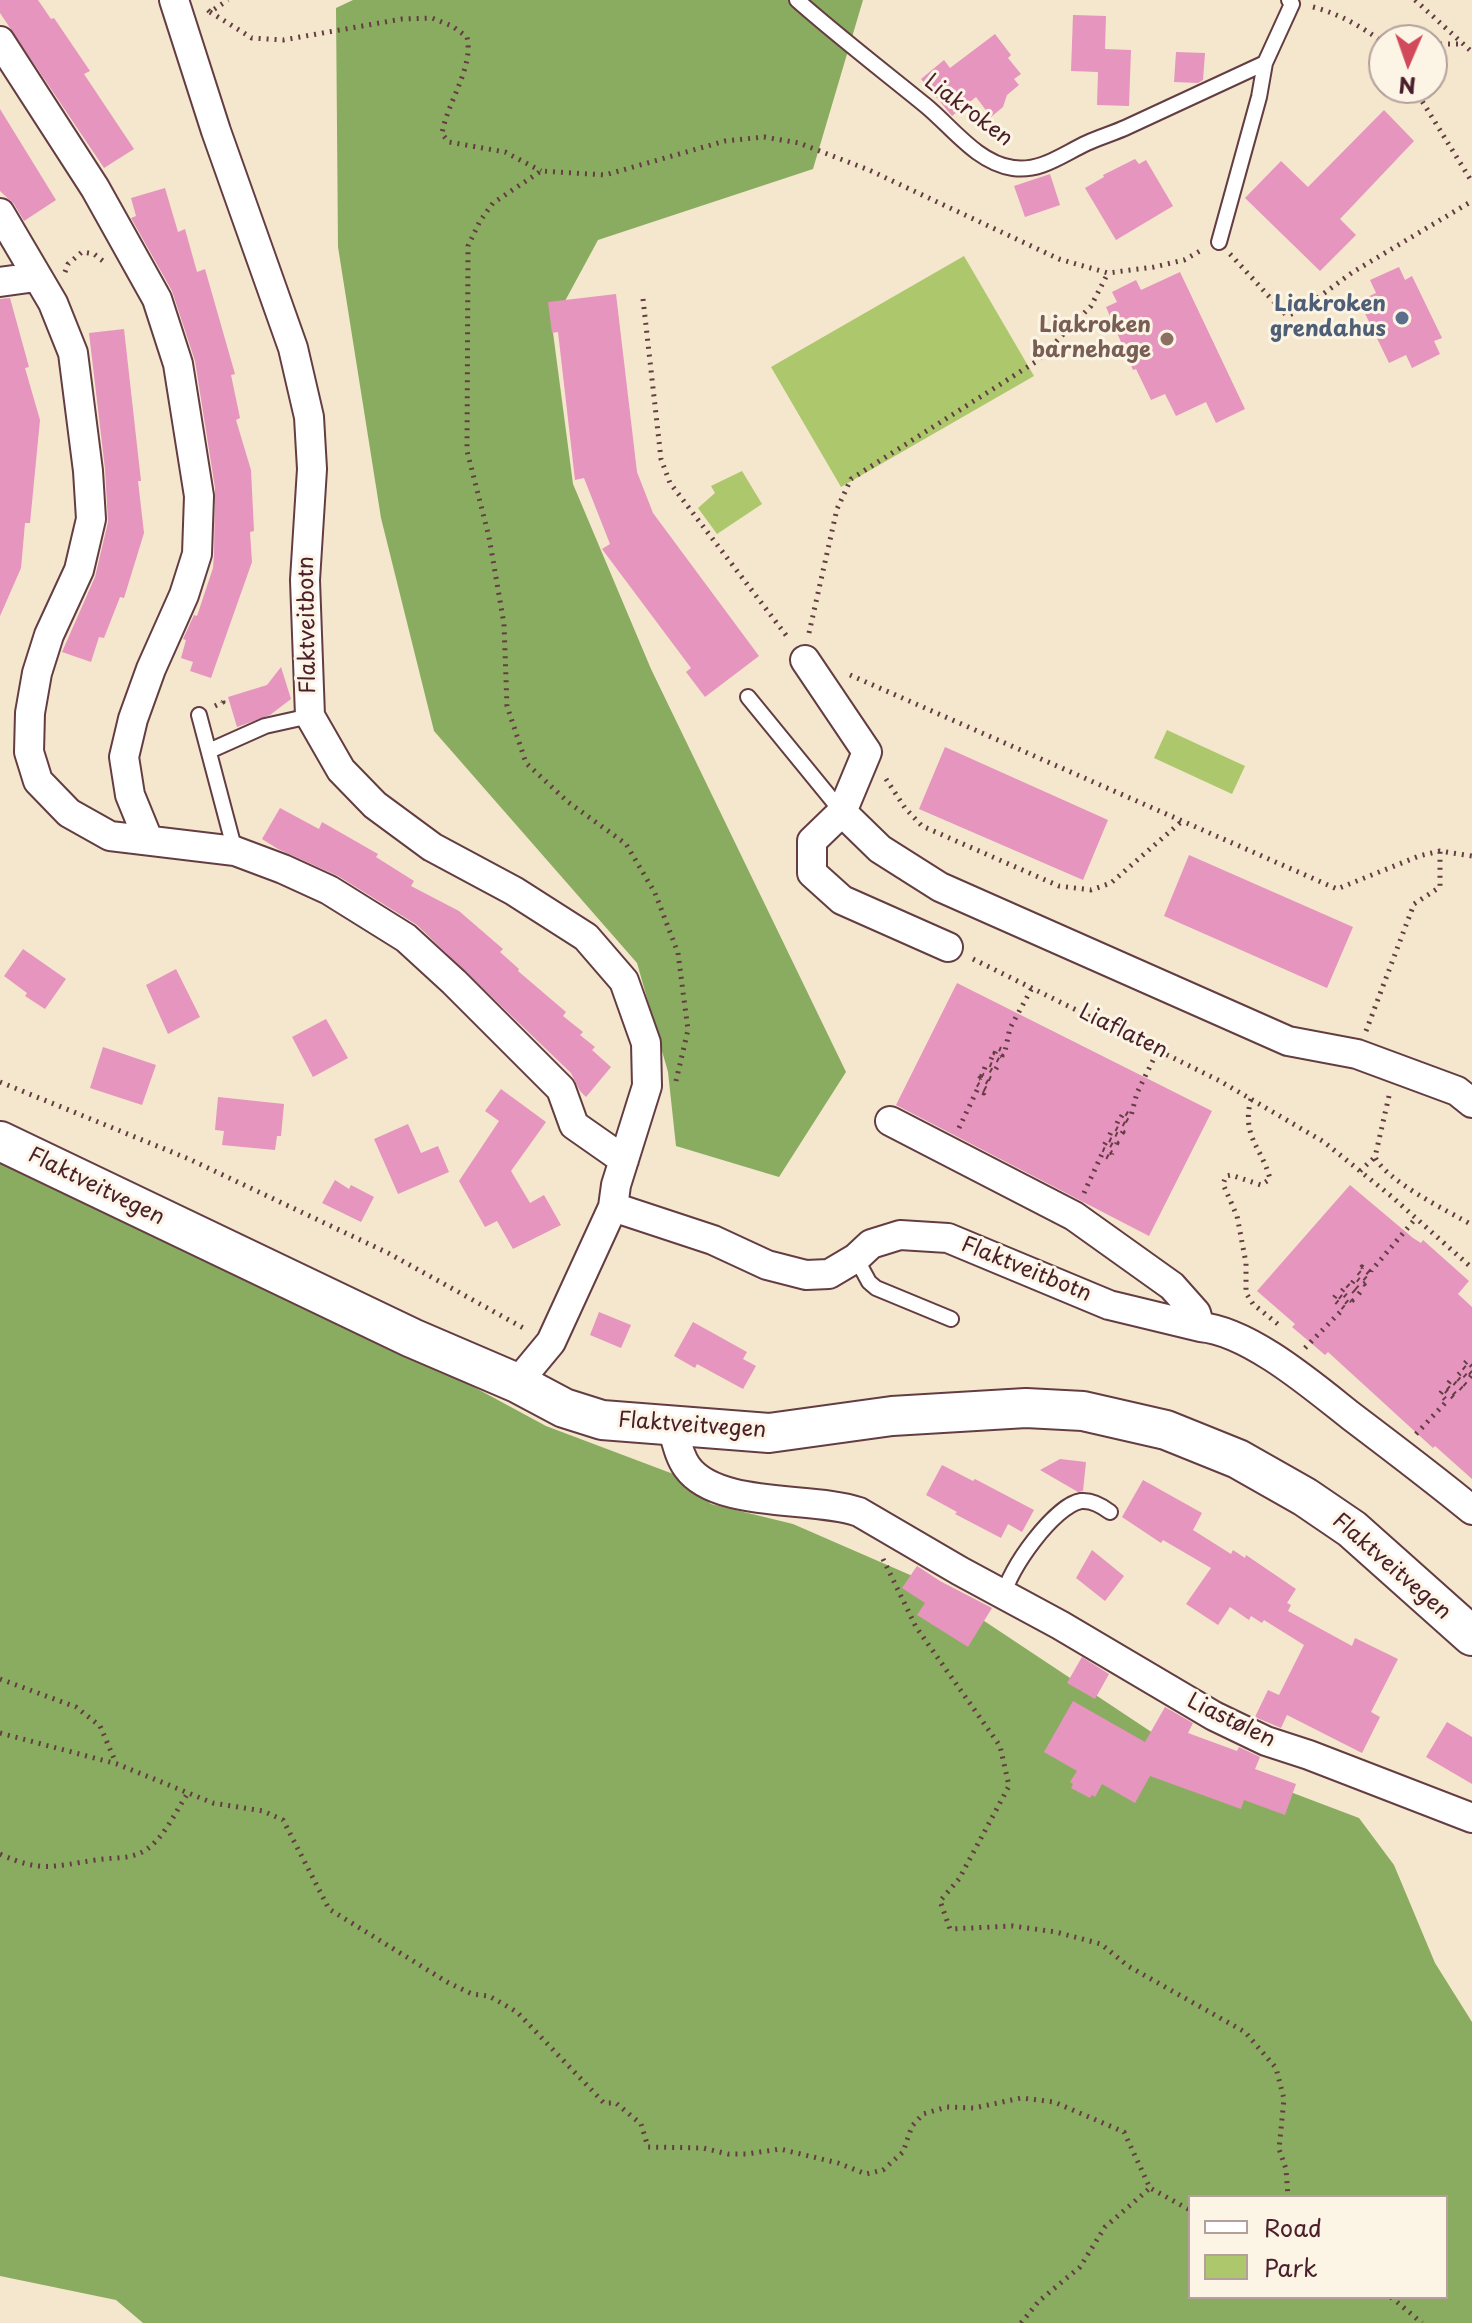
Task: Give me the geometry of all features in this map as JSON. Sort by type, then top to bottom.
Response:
[{"type":"main road","name":"Flaktveitvegen","points":[[0,1141],[412,1338],[517,1383],[564,1408],[602,1420],[769,1433],[892,1416],[1026,1408],[1083,1411],[1166,1430],[1238,1459],[1305,1497],[1352,1529],[1472,1636]]},
{"type":"street","name":"Flaktveitbotn","points":[[174,0],[221,145],[293,348],[309,417],[312,469],[305,580],[310,716],[341,770],[375,805],[432,847],[514,891],[586,937],[624,981],[646,1043],[647,1086],[616,1185],[613,1207],[551,1342],[517,1383]]},
{"type":"street","points":[[0,41],[95,188],[157,299],[178,364],[199,496],[197,554],[184,595],[133,719],[124,757],[130,795],[148,839]]},
{"type":"street","points":[[0,213],[53,303],[73,353],[88,471],[91,519],[79,570],[49,635],[37,673],[30,713],[29,752],[38,781],[69,813],[110,836],[235,851],[329,890],[406,938],[561,1089],[574,1125],[624,1160]]},
{"type":"street","points":[[0,282],[36,277]]},
{"type":"street","points":[[805,660],[867,752],[842,812],[812,841],[812,873],[842,900],[948,947]]},
{"type":"street","points":[[842,812],[880,849],[940,887],[1288,1041],[1357,1054],[1457,1091],[1472,1103]]},
{"type":"street","points":[[890,1121],[1074,1216],[1172,1286],[1196,1313],[1200,1327],[1214,1328],[1272,1356],[1310,1382],[1472,1509]]},
{"type":"street","name":"Flaktveitbotn","points":[[613,1207],[713,1240],[767,1265],[806,1275],[829,1274],[856,1258],[871,1244],[900,1235],[948,1238],[1109,1305],[1200,1327]]},
{"type":"street","name":"Liastølen","points":[[672,1427],[687,1467],[698,1479],[744,1496],[842,1506],[859,1512],[1214,1716],[1266,1741],[1472,1818]]},
{"type":"lane","name":"Liakroken","points":[[797,0],[927,107],[962,140],[1000,165],[1015,169],[1036,168],[1049,163],[1086,143],[1118,132],[1265,63]]},
{"type":"lane","points":[[1219,242],[1259,97],[1265,63],[1291,2]]},
{"type":"lane","points":[[748,697],[842,812]]},
{"type":"lane","points":[[199,715],[235,851]]},
{"type":"lane","points":[[209,751],[265,726],[310,716]]},
{"type":"lane","points":[[856,1258],[869,1282],[876,1288],[951,1319]]},
{"type":"lane","points":[[1004,1596],[1012,1572],[1044,1528],[1064,1509],[1076,1502],[1088,1501],[1110,1512]]},
{"type":"path","points":[[199,0],[210,12],[252,38],[283,40],[402,19],[432,18],[452,26],[467,37],[470,50],[445,117],[442,134],[449,142],[505,152],[541,171],[605,175],[725,141],[764,137],[799,143],[869,170],[1059,259],[1108,273],[1184,260],[1219,242],[1287,316],[1301,310],[1353,272],[1472,201]]},
{"type":"path","points":[[210,12],[228,0]]},
{"type":"path","points":[[1415,0],[1472,52]]},
{"type":"path","points":[[1291,2],[1331,12],[1368,31]]},
{"type":"path","points":[[1448,44],[1463,44]]},
{"type":"path","points":[[1424,104],[1472,182]]},
{"type":"path","points":[[541,171],[493,203],[468,246],[467,451],[489,537],[504,624],[507,706],[526,763],[568,802],[626,844],[655,893],[678,953],[688,1030],[673,1093]]},
{"type":"path","points":[[53,303],[68,264],[82,252],[94,254],[108,265]]},
{"type":"path","points":[[805,660],[814,604],[837,509],[851,479],[1037,361],[1091,306],[1108,273]]},
{"type":"path","points":[[643,299],[661,459],[670,483],[805,660],[827,665],[1337,889],[1419,856],[1440,851],[1472,856]]},
{"type":"path","points":[[867,752],[905,808],[922,826],[1059,886],[1091,890],[1111,883],[1182,821]]},
{"type":"path","points":[[1357,1054],[1414,904],[1440,887],[1440,851]]},
{"type":"path","name":"Liaflaten","points":[[948,947],[1158,1050],[1324,1142],[1472,1268]]},
{"type":"path","points":[[948,1151],[977,1090],[984,1093],[986,1089],[977,1084],[980,1078],[989,1083],[991,1079],[982,1075],[985,1067],[994,1072],[997,1067],[989,1064],[992,1057],[1000,1061],[1002,1056],[995,1053],[997,1048],[1005,1051],[1010,1028],[1032,988]]},
{"type":"path","points":[[1074,1216],[1102,1154],[1110,1158],[1112,1153],[1102,1149],[1106,1142],[1115,1147],[1117,1143],[1108,1139],[1111,1132],[1120,1136],[1123,1132],[1115,1128],[1118,1121],[1126,1125],[1128,1121],[1121,1117],[1124,1112],[1131,1116],[1137,1093],[1158,1050]]},
{"type":"path","points":[[1360,1171],[1375,1157],[1385,1121],[1391,1067]]},
{"type":"path","points":[[0,1082],[217,1172],[388,1253],[551,1342]]},
{"type":"path","points":[[1251,1099],[1248,1121],[1251,1137],[1270,1179],[1261,1185],[1231,1175],[1226,1176],[1223,1184],[1237,1216],[1246,1263],[1246,1293],[1264,1313]]},
{"type":"path","points":[[1375,1157],[1407,1187],[1472,1225]]},
{"type":"path","points":[[1305,1348],[1344,1308],[1333,1299],[1337,1294],[1349,1304],[1352,1301],[1341,1292],[1347,1285],[1358,1295],[1361,1291],[1352,1283],[1356,1278],[1364,1284],[1368,1281],[1358,1272],[1362,1267],[1371,1275],[1371,1271],[1416,1218]]},
{"type":"path","points":[[1426,1422],[1447,1401],[1440,1394],[1444,1389],[1454,1398],[1456,1395],[1446,1386],[1451,1380],[1462,1389],[1466,1385],[1456,1377],[1461,1372],[1469,1379],[1472,1375],[1462,1366],[1467,1361],[1472,1366]]},
{"type":"path","points":[[859,1512],[916,1627],[1000,1746],[1009,1786],[959,1879],[940,1901],[950,1929],[1013,1926],[1056,1932],[1101,1944],[1128,1966],[1245,2032],[1276,2068],[1284,2099],[1279,2149],[1286,2169],[1288,2195]]},
{"type":"path","points":[[0,1679],[76,1707],[100,1726],[117,1764]]},
{"type":"path","points":[[0,1733],[117,1764],[213,1803],[263,1811],[283,1820],[329,1909],[447,1982],[472,1994],[489,1996],[517,2012],[604,2103],[616,2103],[641,2124],[648,2147],[703,2148],[728,2154],[780,2149],[838,2163],[866,2174],[883,2170],[903,2152],[912,2126],[923,2114],[947,2107],[974,2108],[1021,2098],[1054,2102],[1124,2132],[1150,2188],[1188,2209]]},
{"type":"path","points":[[0,1854],[37,1867],[130,1857],[144,1851],[158,1839],[188,1793]]},
{"type":"path","points":[[1021,2323],[1039,2301],[1080,2267],[1105,2227],[1150,2188]]},
{"type":"path","points":[[1393,2299],[1422,2323]]},
{"type":"green space","points":[[353,0],[863,0],[813,169],[598,240],[552,325],[573,484],[651,669],[846,1072],[779,1177],[676,1146],[668,1072],[637,963],[434,731],[381,518],[338,247],[336,8]]},
{"type":"green space","points":[[964,256],[1034,376],[841,487],[771,367]]},
{"type":"green space","points":[[742,471],[762,504],[717,534],[698,508],[715,493],[711,486]]},
{"type":"green space","points":[[1167,730],[1245,766],[1232,794],[1154,758]]},
{"type":"green space","points":[[0,1131],[546,1426],[676,1475],[711,1504],[793,1524],[924,1581],[1177,1749],[1359,1818],[1394,1865],[1435,1963],[1472,2022],[1472,2323],[143,2323],[116,2300],[0,2276]]},
{"type":"building","points":[[0,0],[38,0],[90,71],[84,74],[134,149],[104,168],[0,13]]},
{"type":"building","points":[[1073,15],[1106,16],[1105,49],[1131,50],[1129,106],[1097,105],[1098,72],[1071,71]]},
{"type":"building","points":[[995,34],[1021,74],[1014,79],[1019,85],[1007,95],[1003,107],[991,117],[976,97],[952,116],[921,79],[944,60],[950,68]]},
{"type":"building","points":[[1176,52],[1205,53],[1203,80],[1198,83],[1174,82]]},
{"type":"building","points":[[0,109],[56,200],[24,221],[14,204],[0,191]]},
{"type":"building","points":[[1384,110],[1414,141],[1340,219],[1356,235],[1320,271],[1245,198],[1281,161],[1308,187]]},
{"type":"building","points":[[1135,159],[1139,164],[1146,160],[1173,206],[1116,240],[1085,188]]},
{"type":"building","points":[[1050,174],[1060,205],[1025,217],[1014,186]]},
{"type":"building","points":[[165,188],[178,232],[185,229],[197,272],[205,269],[235,374],[231,375],[240,418],[236,420],[251,470],[252,562],[211,678],[190,671],[193,662],[181,658],[186,640],[183,639],[194,615],[197,616],[213,568],[214,555],[215,488],[195,361],[172,291],[131,218],[136,216],[131,198]]},
{"type":"building","points":[[1399,267],[1405,280],[1412,276],[1442,338],[1434,341],[1440,354],[1412,368],[1406,355],[1389,363],[1359,301],[1376,293],[1370,280]]},
{"type":"building","points":[[1180,272],[1245,409],[1216,423],[1206,402],[1176,416],[1165,394],[1151,400],[1136,369],[1133,370],[1106,307],[1117,302],[1112,292],[1136,280],[1141,290]]},
{"type":"building","points":[[616,294],[637,472],[653,513],[759,656],[705,697],[686,672],[691,668],[602,549],[610,544],[584,478],[575,480],[558,332],[552,333],[548,302]]},
{"type":"building","points":[[10,298],[40,420],[30,523],[25,523],[21,568],[0,616],[0,299]]},
{"type":"building","points":[[124,329],[144,533],[124,598],[120,597],[104,638],[99,637],[91,662],[62,652],[95,577],[108,522],[89,333]]},
{"type":"building","points":[[281,667],[291,699],[270,715],[237,727],[228,697],[267,685]]},
{"type":"building","points":[[945,747],[1108,820],[1083,880],[919,809]]},
{"type":"building","points":[[280,808],[319,829],[322,822],[378,854],[376,857],[414,881],[411,886],[459,911],[503,949],[500,952],[566,1012],[563,1016],[583,1032],[580,1035],[595,1047],[592,1050],[611,1067],[586,1097],[571,1073],[417,925],[338,876],[262,839]]},
{"type":"building","points":[[1189,855],[1353,927],[1327,988],[1164,916]]},
{"type":"building","points":[[23,949],[66,979],[45,1009],[25,996],[27,993],[4,976]]},
{"type":"building","points":[[176,969],[200,1017],[168,1034],[146,985]]},
{"type":"building","points":[[957,983],[1212,1111],[1149,1236],[896,1105]]},
{"type":"building","points":[[326,1019],[348,1058],[313,1077],[292,1037]]},
{"type":"building","points":[[103,1047],[156,1065],[142,1105],[90,1088]]},
{"type":"building","points":[[501,1089],[546,1122],[511,1171],[530,1203],[544,1195],[561,1225],[513,1249],[497,1221],[485,1227],[459,1181],[499,1121],[485,1111]]},
{"type":"building","points":[[218,1097],[284,1104],[281,1136],[277,1136],[275,1150],[222,1145],[224,1131],[215,1130]]},
{"type":"building","points":[[408,1124],[421,1153],[438,1146],[449,1172],[398,1194],[374,1139]]},
{"type":"building","points":[[335,1180],[349,1189],[351,1185],[374,1197],[361,1222],[322,1203]]},
{"type":"building","points":[[1350,1185],[1413,1238],[1421,1243],[1423,1240],[1469,1281],[1458,1294],[1472,1307],[1472,1479],[1435,1446],[1433,1448],[1328,1352],[1325,1355],[1292,1327],[1295,1324],[1257,1291]]},
{"type":"building","points":[[599,1312],[631,1325],[621,1348],[590,1335]]},
{"type":"building","points":[[693,1322],[747,1352],[743,1359],[756,1366],[743,1389],[697,1364],[695,1368],[674,1356]]},
{"type":"building","points":[[1060,1459],[1086,1462],[1083,1491],[1078,1492],[1040,1470]]},
{"type":"building","points":[[942,1465],[1034,1510],[1022,1532],[1008,1524],[1001,1538],[926,1495]]},
{"type":"building","points":[[1143,1480],[1202,1513],[1193,1530],[1231,1554],[1233,1550],[1245,1558],[1246,1555],[1296,1589],[1287,1603],[1291,1605],[1288,1611],[1352,1646],[1355,1638],[1398,1659],[1371,1712],[1380,1717],[1362,1753],[1287,1715],[1281,1728],[1255,1717],[1268,1690],[1279,1695],[1304,1645],[1264,1620],[1262,1623],[1251,1616],[1249,1620],[1230,1607],[1218,1625],[1186,1604],[1211,1568],[1163,1540],[1161,1543],[1122,1517]]},
{"type":"building","points":[[1092,1550],[1124,1576],[1105,1601],[1076,1578]]},
{"type":"building","points":[[917,1566],[992,1608],[968,1647],[917,1615],[925,1603],[902,1588]]},
{"type":"building","points":[[1082,1657],[1109,1674],[1095,1699],[1067,1683]]},
{"type":"building","points":[[1073,1701],[1145,1742],[1165,1707],[1193,1723],[1188,1733],[1237,1751],[1239,1747],[1260,1757],[1255,1769],[1296,1784],[1285,1815],[1244,1800],[1241,1809],[1150,1776],[1135,1803],[1102,1784],[1095,1797],[1092,1795],[1090,1798],[1071,1788],[1073,1784],[1070,1782],[1077,1771],[1044,1752]]},
{"type":"building","points":[[1447,1722],[1472,1737],[1472,1784],[1426,1757]]},
{"type":"place","name":"Liakroken grendahus","points":[[1402,318]]},
{"type":"place","name":"Liakroken barnehage","points":[[1167,339]]}]
